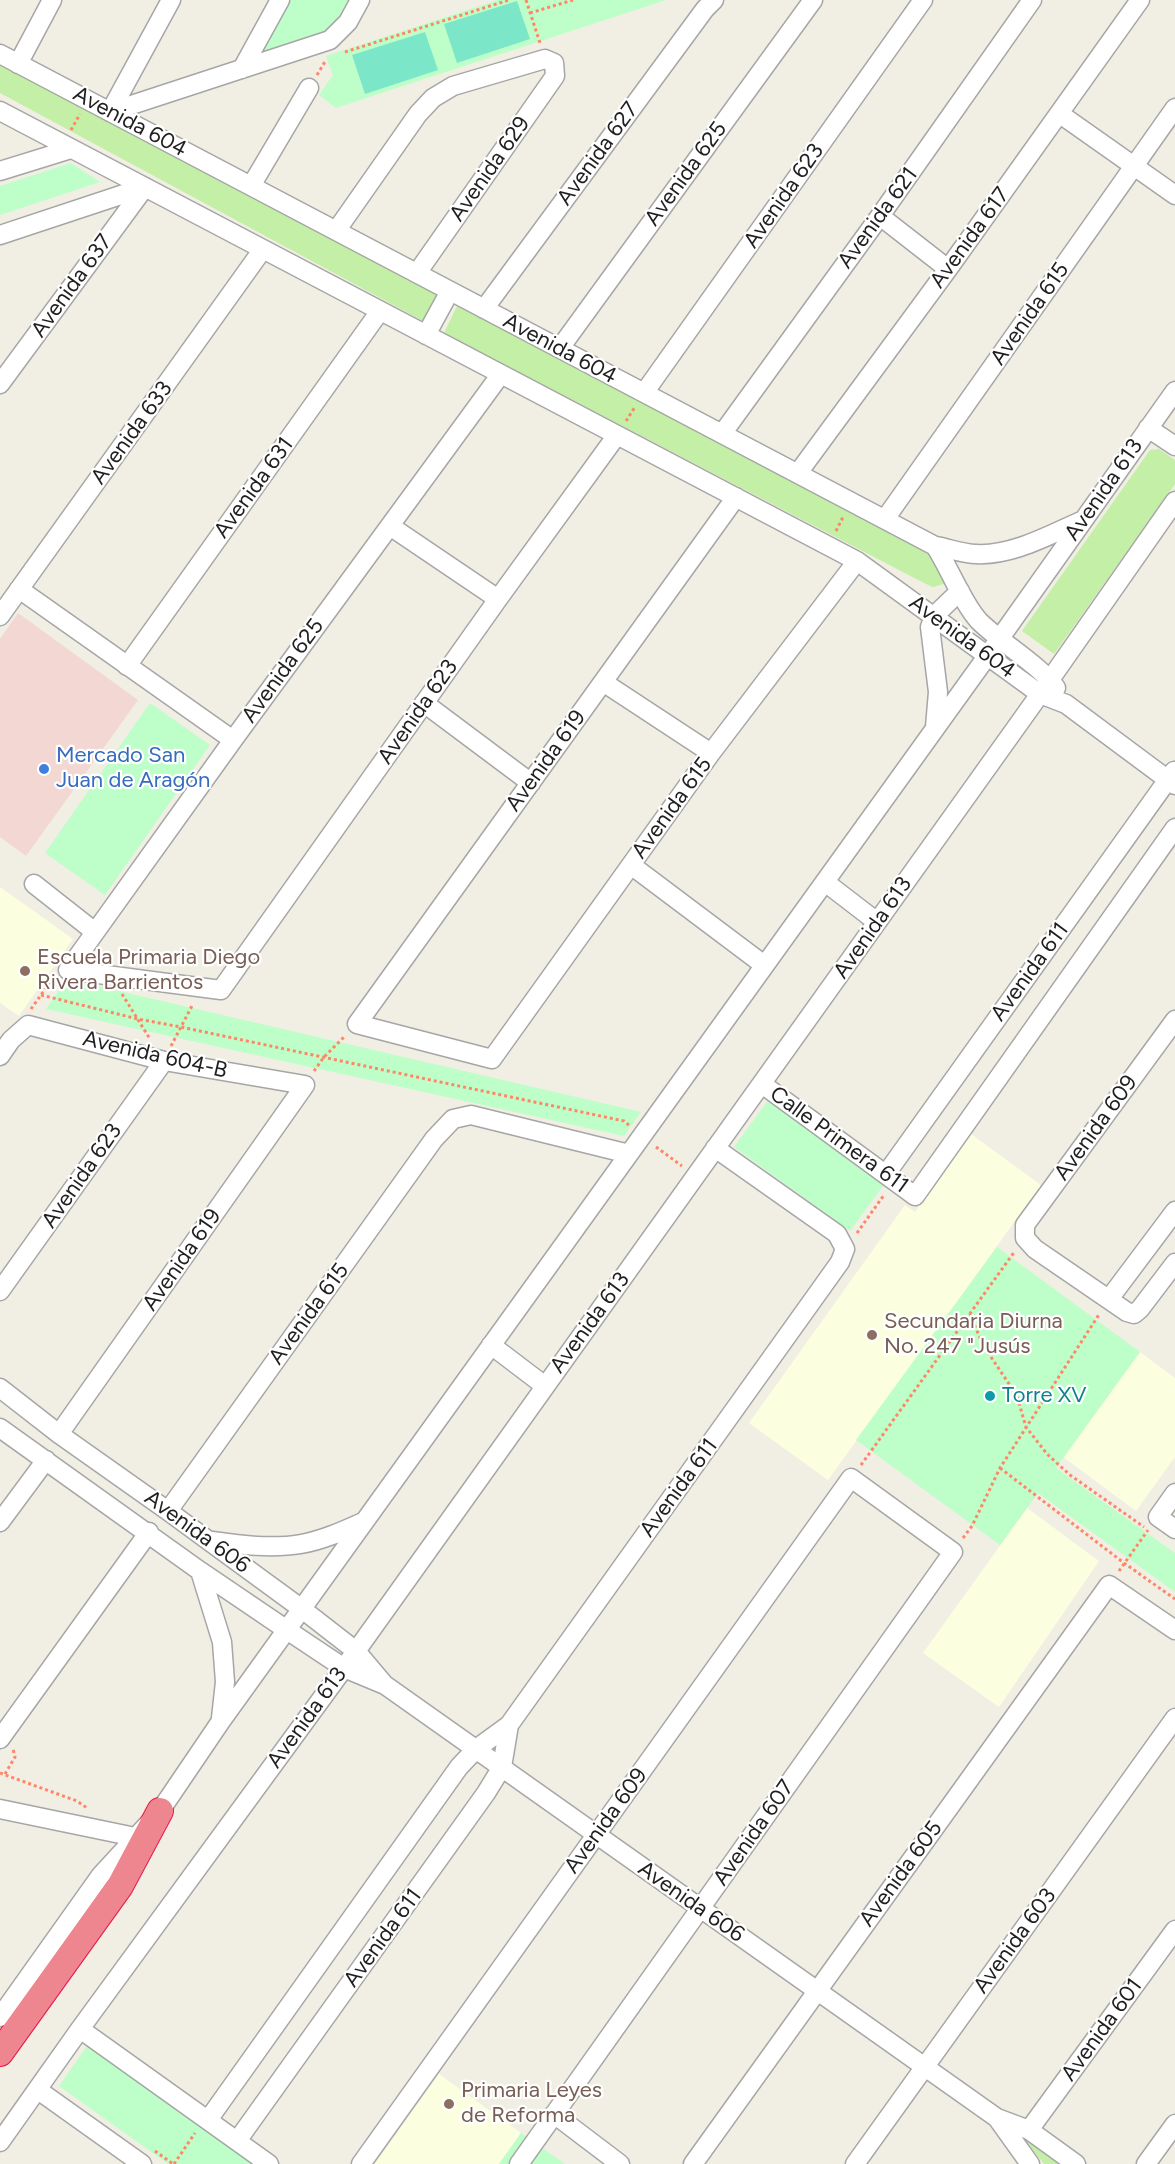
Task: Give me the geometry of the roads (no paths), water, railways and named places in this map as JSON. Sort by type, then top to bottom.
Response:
[{"type":"highway","points":[[0,2053],[120,1886],[160,1811]]},
{"type":"street","points":[[18,64],[52,0]]},
{"type":"street","points":[[110,112],[171,0]]},
{"type":"street","points":[[242,69],[280,0]]},
{"type":"street","points":[[110,112],[330,40],[348,22],[360,0]]},
{"type":"street","name":"Avenida 627","points":[[484,309],[705,9],[714,0]]},
{"type":"street","name":"Avenida 625","points":[[560,348],[813,0]]},
{"type":"street","name":"Avenida 623","points":[[644,393],[923,0]]},
{"type":"street","name":"Avenida 621","points":[[722,434],[880,216],[1032,0]]},
{"type":"street","name":"Avenida 617","points":[[798,473],[948,269],[1140,0]]},
{"type":"street","name":"Avenida 604","points":[[0,54],[935,546],[972,613],[1045,686],[1066,704],[1172,778]]},
{"type":"street","name":"Avenida 629","points":[[336,231],[418,114],[433,98],[453,86],[550,61],[555,76],[417,273]]},
{"type":"street","points":[[251,186],[309,88]]},
{"type":"street","name":"Avenida 615","points":[[885,519],[1175,108]]},
{"type":"street","name":"Avenida 604","points":[[0,111],[856,561],[988,655],[1045,686]]},
{"type":"street","points":[[1060,114],[1175,195]]},
{"type":"street","points":[[0,171],[67,147]]},
{"type":"street","points":[[0,235],[145,187]]},
{"type":"street","name":"Avenida 637","points":[[0,384],[145,187]]},
{"type":"street","points":[[880,216],[948,269]]},
{"type":"street","name":"Avenida 633","points":[[0,616],[263,249]]},
{"type":"street","points":[[426,335],[450,291]]},
{"type":"street","name":"Avenida 631","points":[[127,666],[380,311]]},
{"type":"street","name":"Avenida 625","points":[[201,988],[68,970],[501,374]]},
{"type":"street","name":"Avenida 613","points":[[0,2018],[101,1875],[160,1811],[221,1721],[988,655],[1175,391]]},
{"type":"street","points":[[1148,428],[1175,446]]},
{"type":"street","name":"Avenida 623","points":[[201,988],[221,990],[617,435]]},
{"type":"street","name":"Avenida 619","points":[[492,1059],[357,1024],[735,497]]},
{"type":"street","name":"Avenida 613","points":[[0,2142],[344,1668],[1175,501]]},
{"type":"street","points":[[935,546],[975,554],[1001,552],[1047,536],[1083,520]]},
{"type":"street","points":[[390,526],[498,599]]},
{"type":"street","name":"Avenida 615","points":[[492,1059],[711,753],[856,561]]},
{"type":"street","points":[[20,590],[233,740]]},
{"type":"street","points":[[935,728],[938,692],[930,627],[934,616],[960,591]]},
{"type":"street","points":[[603,682],[711,753]]},
{"type":"street","points":[[424,703],[531,783]]},
{"type":"street","name":"Avenida 611","points":[[890,1177],[1172,778]]},
{"type":"street","name":"Avenida 611","points":[[915,1196],[1175,828]]},
{"type":"street","points":[[631,865],[764,965]]},
{"type":"street","points":[[825,882],[877,922]]},
{"type":"street","points":[[34,884],[95,932]]},
{"type":"street","name":"Avenida 609","points":[[1109,1299],[1035,1249],[1025,1238],[1025,1225],[1175,1020]]},
{"type":"street","name":"Avenida 604-B","points":[[5,1036],[28,1025],[164,1061],[305,1085]]},
{"type":"street","points":[[0,1056],[5,1036]]},
{"type":"street","name":"Avenida 623","points":[[0,1292],[164,1061]]},
{"type":"street","name":"Calle Primera 611","points":[[762,1084],[915,1196]]},
{"type":"street","name":"Avenida 619","points":[[59,1434],[305,1085]]},
{"type":"street","name":"Avenida 615","points":[[168,1511],[434,1139],[453,1119],[471,1115],[628,1154]]},
{"type":"street","name":"Avenida 611","points":[[202,2126],[459,1767],[476,1749],[509,1725],[840,1262],[845,1250],[837,1234],[715,1148]]},
{"type":"street","points":[[1175,1211],[1109,1299],[1127,1312],[1134,1314],[1175,1263]]},
{"type":"street","points":[[491,1345],[545,1386]]},
{"type":"street","name":"Avenida 606","points":[[0,1388],[59,1434],[302,1609],[356,1651],[385,1685]]},
{"type":"street","name":"Avenida 606","points":[[0,1428],[218,1584],[344,1668],[385,1685],[997,2118],[1029,2130],[1076,2164]]},
{"type":"street","points":[[0,1522],[46,1460]]},
{"type":"street","name":"Avenida 609","points":[[361,2164],[851,1478]]},
{"type":"street","name":"Avenida 607","points":[[519,2164],[953,1552],[851,1478]]},
{"type":"street","points":[[1175,1492],[1153,1524],[1175,1529]]},
{"type":"street","points":[[208,1541],[273,1546],[300,1544],[332,1536],[364,1521]]},
{"type":"street","points":[[0,1739],[148,1532]]},
{"type":"street","points":[[218,1584],[234,1560]]},
{"type":"street","points":[[200,1570],[222,1642],[225,1682],[221,1721]]},
{"type":"street","name":"Avenida 605","points":[[693,2164],[1109,1584],[1175,1630]]},
{"type":"street","name":"Avenida 603","points":[[855,2164],[1175,1718]]},
{"type":"street","name":"Avenida 611","points":[[237,2141],[486,1793],[501,1767],[509,1725]]},
{"type":"street","points":[[0,1809],[135,1837]]},
{"type":"street","name":"Avenida 601","points":[[1029,2130],[1175,1930]]},
{"type":"street","points":[[80,2029],[202,2126],[237,2141],[269,2164]]},
{"type":"street","points":[[38,2090],[142,2164]]},
{"type":"street","points":[[554,2114],[620,2164]]},
{"type":"street","name":"Avenida 606","points":[[997,2118],[1024,2161]]},
{"type":"street","points":[[1146,2164],[1174,2131]]},
{"type":"place","name":"Mercado San Juan de Aragón","points":[[44,769]]},
{"type":"place","name":"Escuela Primaria Diego Rivera Barrientos","points":[[25,971]]},
{"type":"place","name":"Secundaria Diurna No. 247 \"Jusús","points":[[872,1335]]},
{"type":"place","name":"Torre XV","points":[[990,1396]]},
{"type":"place","name":"Primaria Leyes de Reforma","points":[[449,2104]]}]
